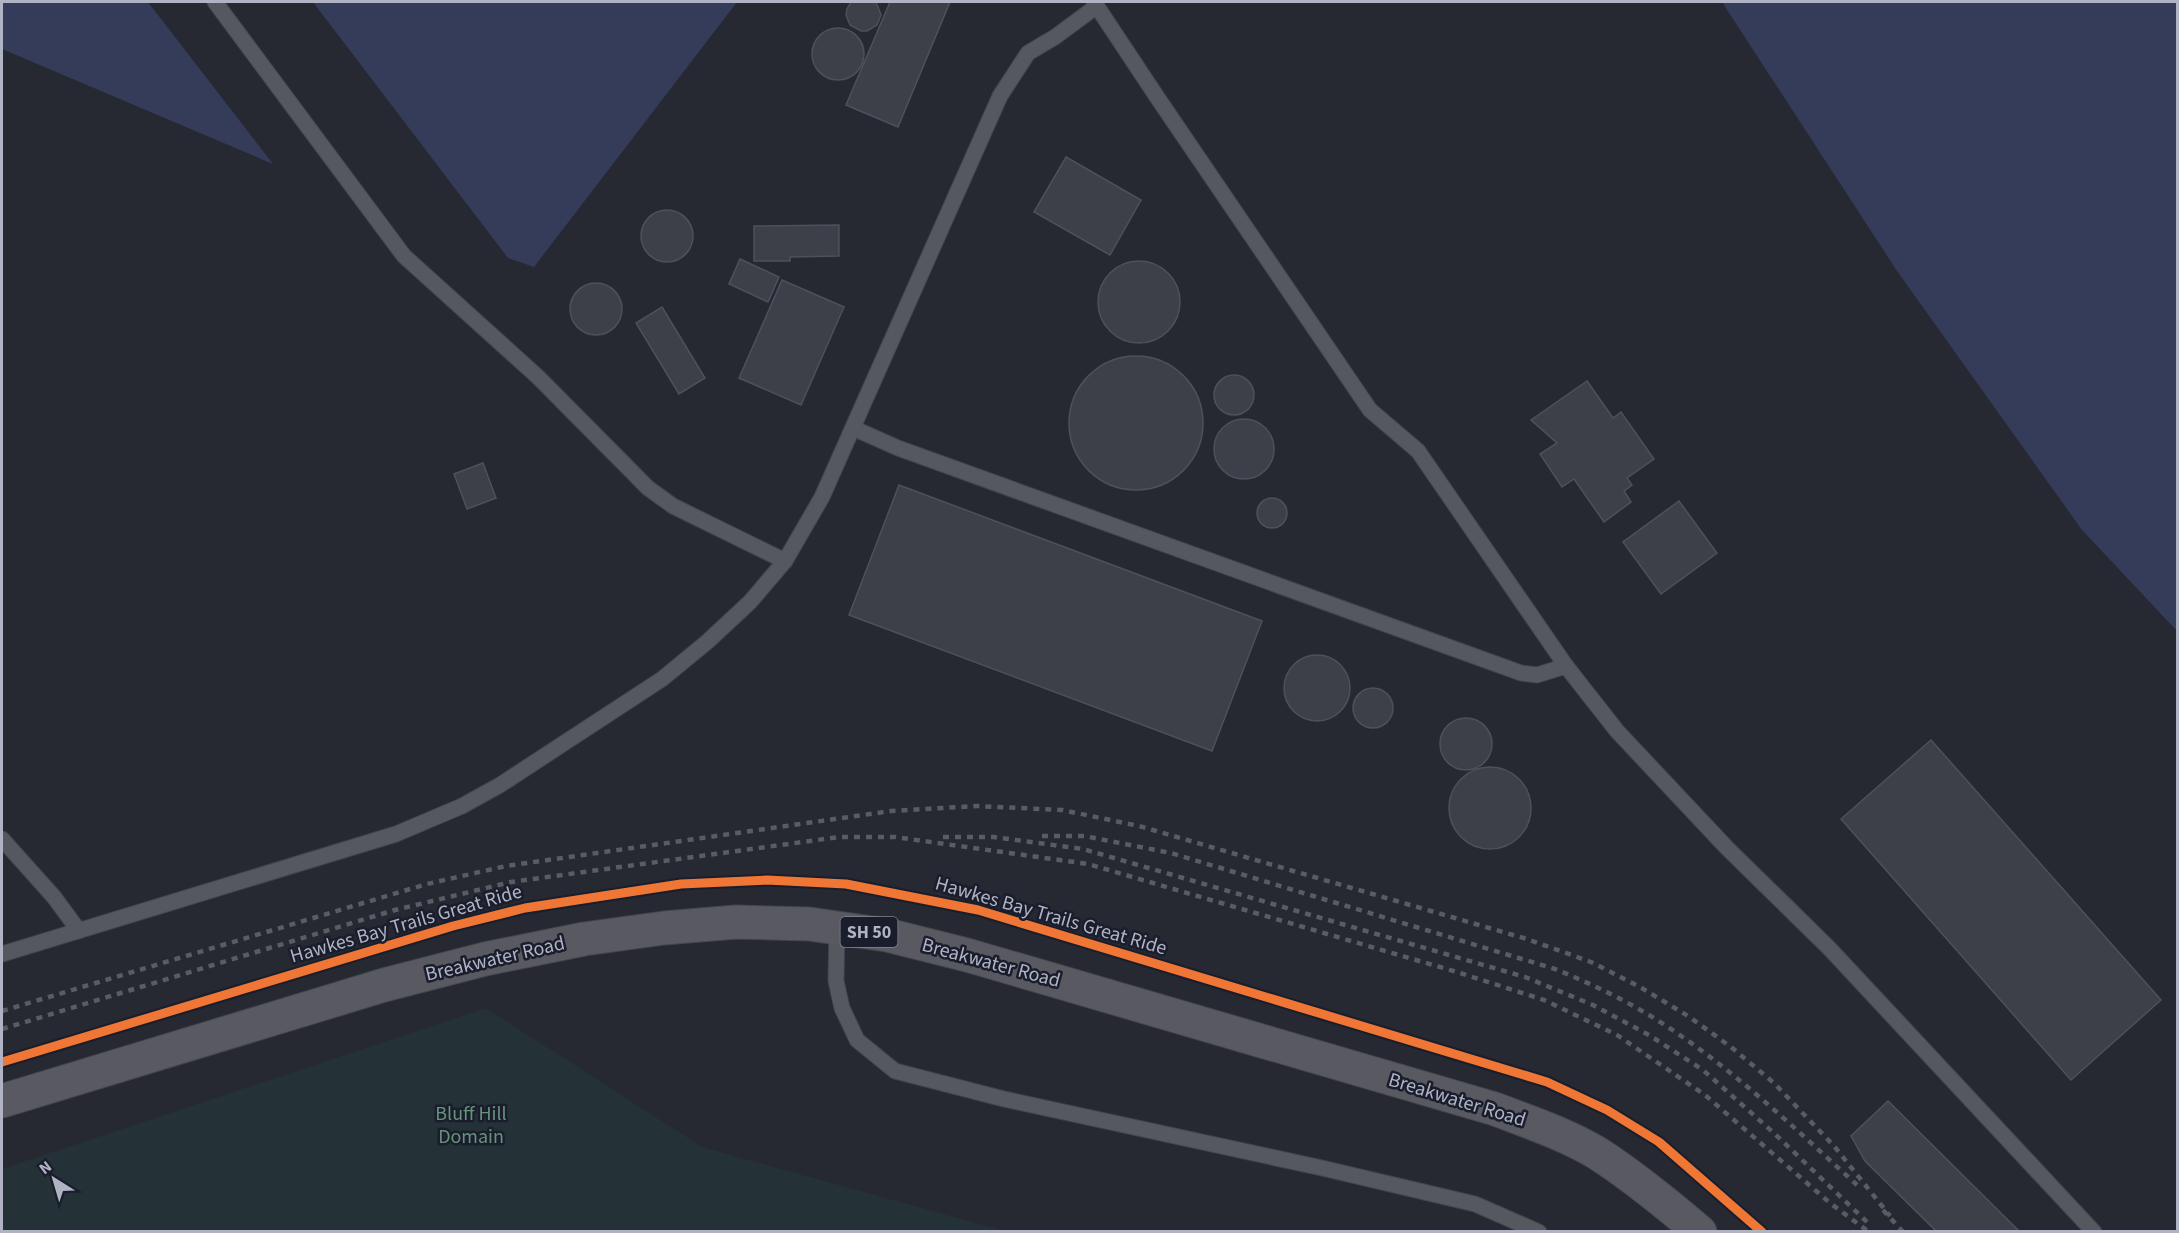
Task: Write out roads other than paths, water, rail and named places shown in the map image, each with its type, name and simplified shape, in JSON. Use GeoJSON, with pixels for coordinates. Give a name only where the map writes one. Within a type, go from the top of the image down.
{"type":"FeatureCollection","features":[{"type":"Feature","properties":{"kind":"highway","name":"Breakwater Road"},"geometry":{"type":"LineString","coordinates":[[2,1101],[373,988],[484,959],[584,939],[664,928],[736,922],[809,924],[887,935],[967,955],[1495,1109],[1546,1128],[1596,1153],[1657,1196],[1700,1232]]}},
{"type":"Feature","properties":{"kind":"lane"},"geometry":{"type":"LineString","coordinates":[[215,2],[404,256],[538,377],[648,488],[674,506],[785,561]]}},
{"type":"Feature","properties":{"kind":"lane"},"geometry":{"type":"LineString","coordinates":[[2,954],[396,834],[462,806],[500,785],[662,679],[750,602],[785,561],[822,496],[1000,96],[1028,53],[1055,37],[1096,4],[1370,410],[1418,452],[1566,666],[1617,731],[1727,848],[1829,948],[2094,1232]]}},
{"type":"Feature","properties":{"kind":"lane"},"geometry":{"type":"LineString","coordinates":[[853,428],[920,456],[1521,673],[1537,675],[1566,666]]}},
{"type":"Feature","properties":{"kind":"lane"},"geometry":{"type":"LineString","coordinates":[[2,839],[54,897],[79,931]]}},
{"type":"Feature","properties":{"kind":"lane"},"geometry":{"type":"LineString","coordinates":[[837,927],[836,981],[842,1008],[857,1040],[895,1071],[1004,1099],[1322,1168],[1475,1204],[1539,1232]]}},
{"type":"Feature","properties":{"kind":"water"},"geometry":{"type":"Polygon","coordinates":[[[2,2],[148,2],[273,164],[2,49],[2,2]]]}},
{"type":"Feature","properties":{"kind":"water"},"geometry":{"type":"Polygon","coordinates":[[[313,2],[737,2],[534,267],[508,258],[313,2]]]}},
{"type":"Feature","properties":{"kind":"water"},"geometry":{"type":"Polygon","coordinates":[[[1722,2],[2177,2],[2177,631],[2082,530],[1897,271],[1722,2]]]}},
{"type":"Feature","properties":{"kind":"railway"},"geometry":{"type":"LineString","coordinates":[[2,1011],[427,884],[506,866],[891,811],[977,806],[1062,810],[1139,826],[1527,939],[1591,962],[1640,987],[1688,1016],[1731,1047],[1774,1083],[1834,1146],[1890,1216]]}},
{"type":"Feature","properties":{"kind":"railway"},"geometry":{"type":"LineString","coordinates":[[1042,836],[1084,836],[1171,853],[1567,974],[1638,1008],[1705,1053],[1757,1095],[1857,1185]]}},
{"type":"Feature","properties":{"kind":"railway"},"geometry":{"type":"LineString","coordinates":[[2,1029],[395,910],[511,882],[839,837],[895,837],[1088,864],[1457,972],[1544,1000],[1617,1035],[1705,1095],[1830,1203],[1869,1232]]}},
{"type":"Feature","properties":{"kind":"railway"},"geometry":{"type":"LineString","coordinates":[[943,837],[994,837],[1083,849],[1525,977],[1593,1005],[1649,1035],[1703,1070],[1775,1134],[1867,1222]]}},
{"type":"Feature","properties":{"kind":"railway"},"geometry":{"type":"LineString","coordinates":[[1883,1210],[1903,1232]]}},
{"type":"Feature","properties":{"kind":"park label","name":"Bluff Hill Domain"},"geometry":{"type":"Point","coordinates":[471,1126]}}]}
